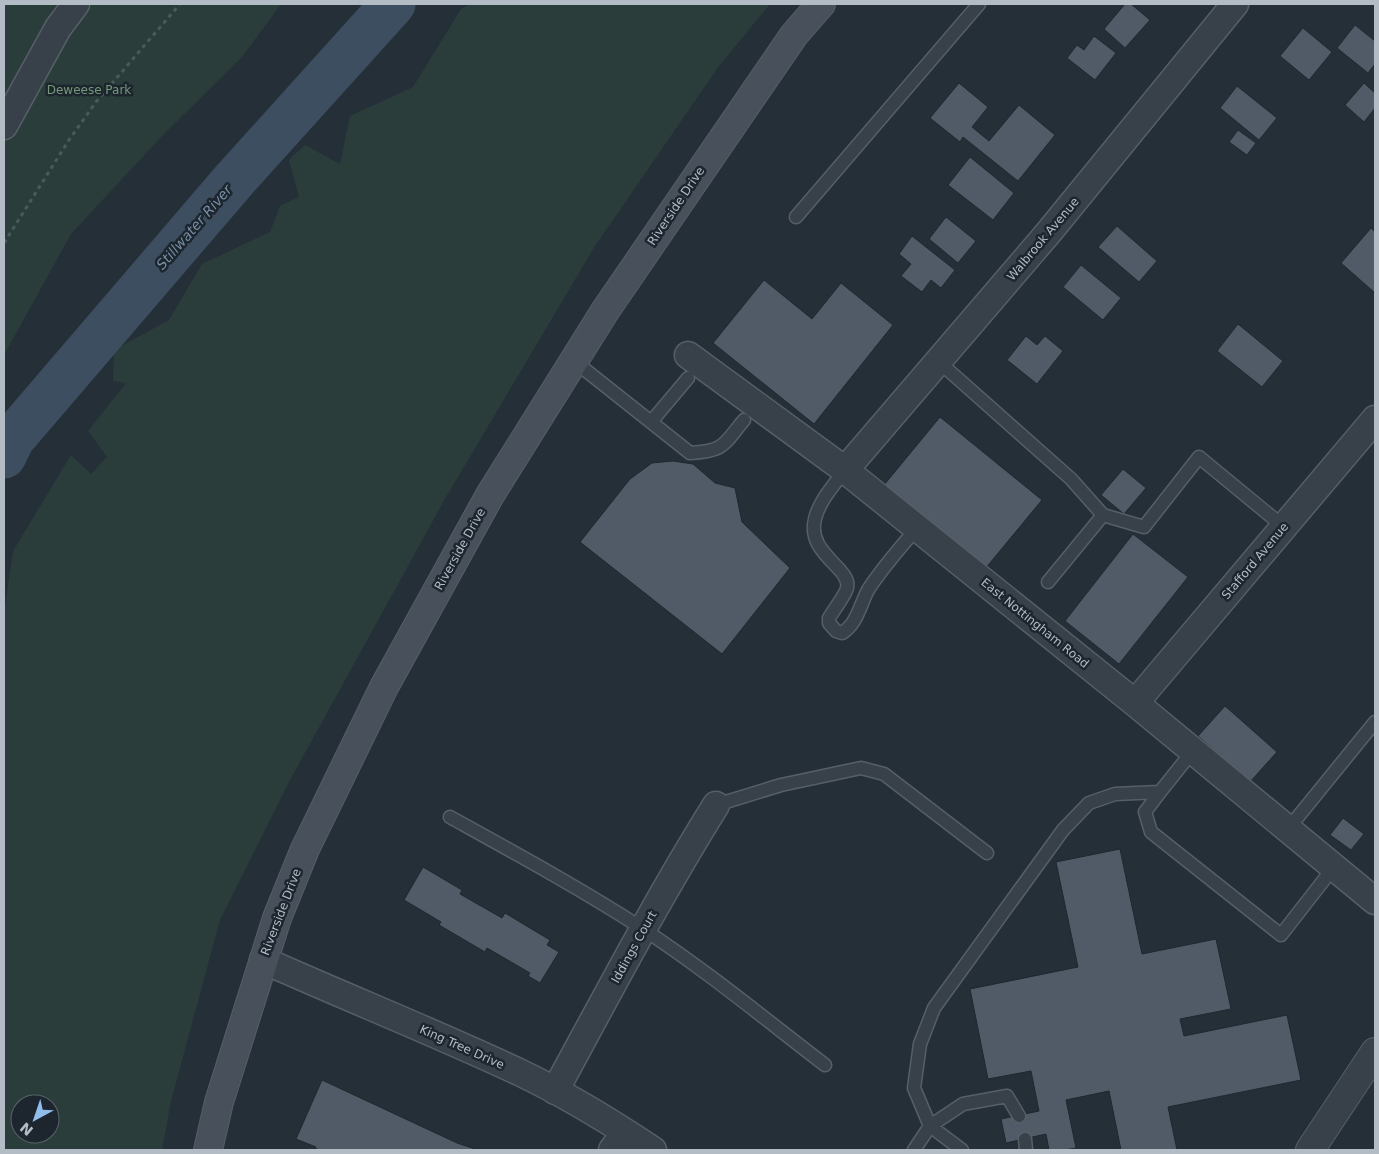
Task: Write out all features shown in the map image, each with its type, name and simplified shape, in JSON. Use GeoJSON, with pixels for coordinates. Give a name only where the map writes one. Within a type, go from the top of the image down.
{"type":"FeatureCollection","features":[{"type":"Feature","properties":{"kind":"main road","name":"Riverside Drive"},"geometry":{"type":"LineString","coordinates":[[208,1150],[219,1102],[277,918],[305,849],[384,687],[490,495],[615,296],[794,35],[821,4]]}},
{"type":"Feature","properties":{"kind":"street"},"geometry":{"type":"LineString","coordinates":[[4,126],[58,28],[76,4]]}},
{"type":"Feature","properties":{"kind":"street","name":"Walbrook Avenue"},"geometry":{"type":"LineString","coordinates":[[844,470],[1049,232],[1235,4]]}},
{"type":"Feature","properties":{"kind":"street","name":"East Nottingham Road"},"geometry":{"type":"LineString","coordinates":[[688,367],[844,470],[1135,704],[1375,901]]}},
{"type":"Feature","properties":{"kind":"street","name":"Stafford Avenue"},"geometry":{"type":"LineString","coordinates":[[1135,704],[1375,419]]}},
{"type":"Feature","properties":{"kind":"street","name":"Iddings Court"},"geometry":{"type":"LineString","coordinates":[[554,1091],[716,805]]}},
{"type":"Feature","properties":{"kind":"street","name":"King Tree Drive"},"geometry":{"type":"LineString","coordinates":[[263,960],[344,994],[513,1070],[554,1091],[618,1141],[653,1150]]}},
{"type":"Feature","properties":{"kind":"street"},"geometry":{"type":"LineString","coordinates":[[1310,1150],[1375,1052]]}},
{"type":"Feature","properties":{"kind":"lane"},"geometry":{"type":"LineString","coordinates":[[796,217],[979,4]]}},
{"type":"Feature","properties":{"kind":"lane"},"geometry":{"type":"LineString","coordinates":[[574,361],[690,453],[710,452],[721,447],[744,420]]}},
{"type":"Feature","properties":{"kind":"lane"},"geometry":{"type":"LineString","coordinates":[[938,361],[1070,479],[1103,515],[1144,527],[1199,457],[1284,527]]}},
{"type":"Feature","properties":{"kind":"lane"},"geometry":{"type":"LineString","coordinates":[[652,422],[688,367]]}},
{"type":"Feature","properties":{"kind":"lane"},"geometry":{"type":"LineString","coordinates":[[844,470],[824,499],[815,519],[814,536],[820,550],[846,577],[847,588],[829,618],[829,623],[836,632],[842,633],[847,630],[855,620],[868,590],[916,528]]}},
{"type":"Feature","properties":{"kind":"lane"},"geometry":{"type":"LineString","coordinates":[[1048,582],[1103,515]]}},
{"type":"Feature","properties":{"kind":"lane"},"geometry":{"type":"LineString","coordinates":[[1288,829],[1375,722]]}},
{"type":"Feature","properties":{"kind":"lane"},"geometry":{"type":"LineString","coordinates":[[1192,752],[1145,812],[1151,832],[1282,935],[1334,867]]}},
{"type":"Feature","properties":{"kind":"lane"},"geometry":{"type":"LineString","coordinates":[[716,805],[780,785],[861,768],[884,774],[987,853]]}},
{"type":"Feature","properties":{"kind":"lane"},"geometry":{"type":"LineString","coordinates":[[962,1150],[930,1126],[914,1088],[920,1044],[934,1008],[1063,830],[1089,803],[1115,794],[1160,792]]}},
{"type":"Feature","properties":{"kind":"lane"},"geometry":{"type":"LineString","coordinates":[[450,817],[572,884],[644,930],[684,957],[825,1066]]}},
{"type":"Feature","properties":{"kind":"lane"},"geometry":{"type":"LineString","coordinates":[[914,1150],[930,1126],[963,1104],[1007,1096],[1019,1116]]}},
{"type":"Feature","properties":{"kind":"path"},"geometry":{"type":"LineString","coordinates":[[4,243],[69,140],[96,102],[180,4]]}},
{"type":"Feature","properties":{"kind":"green space","name":"Deweese Park"},"geometry":{"type":"Polygon","coordinates":[[[4,4],[281,4],[242,57],[161,137],[71,234],[4,355],[4,4]]]}},
{"type":"Feature","properties":{"kind":"green space"},"geometry":{"type":"Polygon","coordinates":[[[470,4],[770,4],[719,66],[595,246],[446,497],[290,780],[220,920],[171,1101],[162,1150],[4,1150],[4,614],[13,551],[71,455],[91,474],[107,457],[88,431],[126,383],[113,381],[114,350],[169,320],[202,264],[270,232],[280,206],[299,197],[289,160],[305,145],[340,164],[350,116],[413,87],[461,9],[470,4]]]}},
{"type":"Feature","properties":{"kind":"building"},"geometry":{"type":"Polygon","coordinates":[[[1125,4],[1131,4],[1150,20],[1125,48],[1104,29],[1125,4]]]}},
{"type":"Feature","properties":{"kind":"building"},"geometry":{"type":"Polygon","coordinates":[[[1355,25],[1375,41],[1375,64],[1368,73],[1337,48],[1355,25]]]}},
{"type":"Feature","properties":{"kind":"building"},"geometry":{"type":"Polygon","coordinates":[[[1303,28],[1332,52],[1309,80],[1280,56],[1303,28]]]}},
{"type":"Feature","properties":{"kind":"building"},"geometry":{"type":"Polygon","coordinates":[[[1094,36],[1116,53],[1095,80],[1067,58],[1077,45],[1084,50],[1094,36]]]}},
{"type":"Feature","properties":{"kind":"building"},"geometry":{"type":"Polygon","coordinates":[[[959,83],[988,107],[972,127],[989,141],[1019,105],[1055,135],[1018,181],[963,137],[960,142],[930,118],[959,83]]]}},
{"type":"Feature","properties":{"kind":"building"},"geometry":{"type":"Polygon","coordinates":[[[1364,83],[1375,93],[1375,108],[1364,122],[1345,105],[1364,83]]]}},
{"type":"Feature","properties":{"kind":"building"},"geometry":{"type":"Polygon","coordinates":[[[1237,86],[1277,118],[1259,140],[1220,108],[1237,86]]]}},
{"type":"Feature","properties":{"kind":"building"},"geometry":{"type":"Polygon","coordinates":[[[1238,130],[1256,143],[1247,155],[1229,142],[1238,130]]]}},
{"type":"Feature","properties":{"kind":"building"},"geometry":{"type":"Polygon","coordinates":[[[970,157],[1014,193],[993,220],[948,185],[970,157]]]}},
{"type":"Feature","properties":{"kind":"building"},"geometry":{"type":"Polygon","coordinates":[[[946,217],[976,241],[958,263],[929,239],[946,217]]]}},
{"type":"Feature","properties":{"kind":"building"},"geometry":{"type":"Polygon","coordinates":[[[1117,226],[1157,261],[1139,282],[1098,247],[1117,226]]]}},
{"type":"Feature","properties":{"kind":"building"},"geometry":{"type":"Polygon","coordinates":[[[1371,228],[1375,232],[1375,293],[1341,263],[1371,228]]]}},
{"type":"Feature","properties":{"kind":"building"},"geometry":{"type":"Polygon","coordinates":[[[912,236],[955,270],[941,288],[931,280],[922,292],[901,276],[911,264],[899,254],[912,236]]]}},
{"type":"Feature","properties":{"kind":"building"},"geometry":{"type":"Polygon","coordinates":[[[1081,265],[1121,298],[1103,320],[1063,287],[1081,265]]]}},
{"type":"Feature","properties":{"kind":"building"},"geometry":{"type":"Polygon","coordinates":[[[764,280],[812,319],[841,283],[893,325],[814,424],[713,343],[764,280]]]}},
{"type":"Feature","properties":{"kind":"building"},"geometry":{"type":"Polygon","coordinates":[[[1238,324],[1283,361],[1262,387],[1217,351],[1238,324]]]}},
{"type":"Feature","properties":{"kind":"building"},"geometry":{"type":"Polygon","coordinates":[[[1026,336],[1037,345],[1045,336],[1063,351],[1037,384],[1007,360],[1026,336]]]}},
{"type":"Feature","properties":{"kind":"building"},"geometry":{"type":"Polygon","coordinates":[[[940,417],[1042,500],[985,569],[884,485],[940,417]]]}},
{"type":"Feature","properties":{"kind":"building"},"geometry":{"type":"Polygon","coordinates":[[[673,461],[693,464],[715,483],[735,488],[742,522],[790,568],[722,654],[580,542],[630,479],[652,463],[673,461]]]}},
{"type":"Feature","properties":{"kind":"building"},"geometry":{"type":"Polygon","coordinates":[[[1123,469],[1146,488],[1124,514],[1101,495],[1123,469]]]}},
{"type":"Feature","properties":{"kind":"building"},"geometry":{"type":"Polygon","coordinates":[[[1133,534],[1188,577],[1119,664],[1065,621],[1133,534]]]}},
{"type":"Feature","properties":{"kind":"building"},"geometry":{"type":"Polygon","coordinates":[[[1225,706],[1277,752],[1250,782],[1198,736],[1225,706]]]}},
{"type":"Feature","properties":{"kind":"building"},"geometry":{"type":"Polygon","coordinates":[[[1343,818],[1364,834],[1351,850],[1330,835],[1343,818]]]}},
{"type":"Feature","properties":{"kind":"building"},"geometry":{"type":"Polygon","coordinates":[[[1120,849],[1142,954],[1216,939],[1231,1009],[1180,1019],[1184,1036],[1287,1015],[1301,1080],[1168,1107],[1177,1150],[1121,1150],[1109,1091],[1066,1100],[1076,1148],[1049,1150],[1046,1134],[1006,1143],[1001,1119],[1039,1111],[1031,1071],[988,1079],[970,989],[1078,967],[1056,862],[1120,849]]]}},
{"type":"Feature","properties":{"kind":"building"},"geometry":{"type":"Polygon","coordinates":[[[423,867],[462,890],[460,894],[502,918],[505,913],[550,940],[547,945],[559,952],[540,983],[528,976],[530,973],[487,948],[485,952],[439,925],[441,922],[404,900],[423,867]]]}},
{"type":"Feature","properties":{"kind":"building"},"geometry":{"type":"Polygon","coordinates":[[[322,1080],[457,1143],[478,1150],[319,1150],[296,1139],[322,1080]]]}},
{"type":"Feature","properties":{"kind":"waterway","name":"Stillwater River"},"geometry":{"type":"LineString","coordinates":[[4,456],[12,439],[235,179],[393,4]]}}]}
